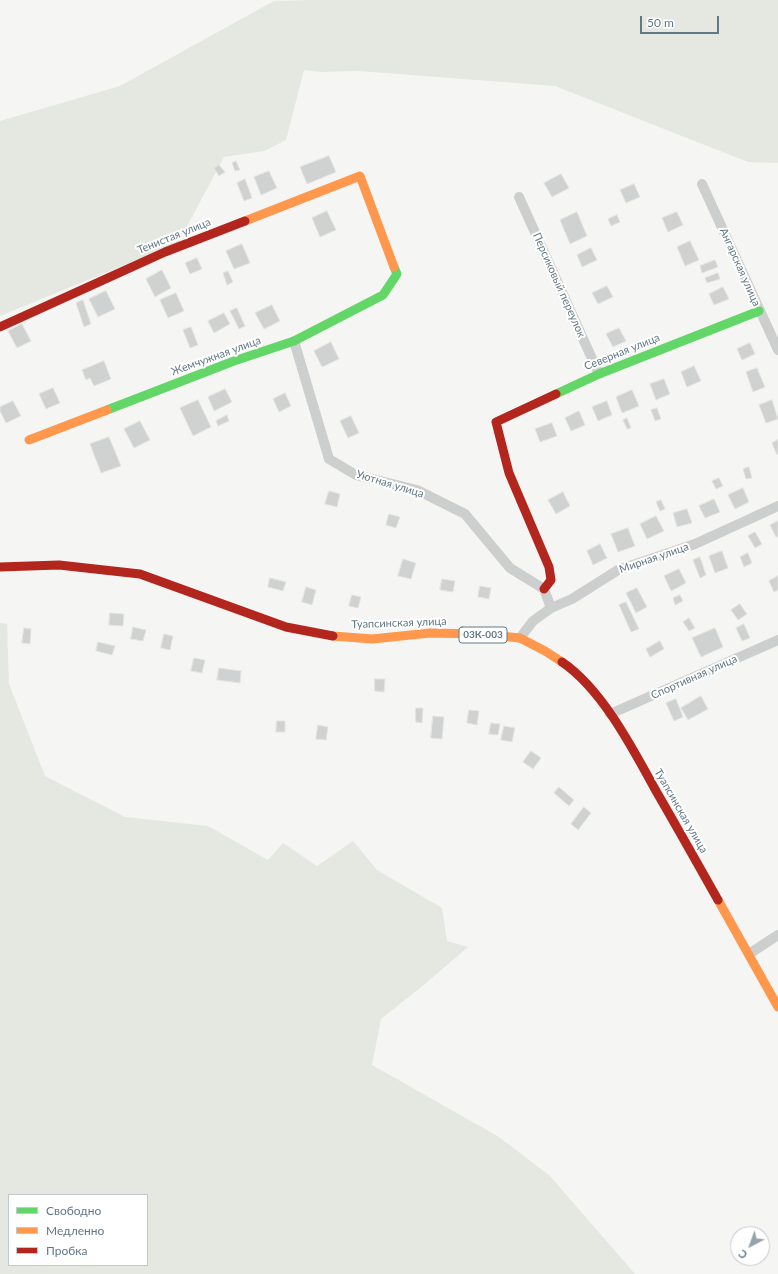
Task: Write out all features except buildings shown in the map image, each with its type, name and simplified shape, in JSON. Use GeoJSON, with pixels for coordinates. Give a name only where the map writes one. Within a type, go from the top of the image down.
{"type":"FeatureCollection","features":[{"type":"Feature","properties":{"kind":"street","name":"Жемчужная улица"},"geometry":{"type":"LineString","coordinates":[[29,440],[234,361],[294,341],[383,294],[397,274],[360,176]]}},
{"type":"Feature","properties":{"kind":"street","name":"Тенистая улица"},"geometry":{"type":"LineString","coordinates":[[0,327],[164,252],[360,176]]}},
{"type":"Feature","properties":{"kind":"street","name":"Ангарская улица"},"geometry":{"type":"LineString","coordinates":[[702,184],[778,350]]}},
{"type":"Feature","properties":{"kind":"street","name":"Персиковый переулок"},"geometry":{"type":"LineString","coordinates":[[519,197],[599,374]]}},
{"type":"Feature","properties":{"kind":"street","name":"Северная улица"},"geometry":{"type":"LineString","coordinates":[[544,589],[551,580],[549,567],[509,473],[496,422],[599,374],[759,311]]}},
{"type":"Feature","properties":{"kind":"street","name":"Уютная улица"},"geometry":{"type":"LineString","coordinates":[[294,341],[330,459],[356,474],[417,490],[465,514],[510,568],[544,589]]}},
{"type":"Feature","properties":{"kind":"street","name":"Мирная улица"},"geometry":{"type":"LineString","coordinates":[[520,638],[533,621],[551,608],[572,599],[618,570],[695,544],[778,506]]}},
{"type":"Feature","properties":{"kind":"street","name":"Туапсинская улица"},"geometry":{"type":"LineString","coordinates":[[0,567],[59,565],[140,574],[286,627],[325,635],[372,638],[430,633],[479,634],[520,638],[546,651],[572,669],[592,690],[610,714],[639,760],[778,1007]]}},
{"type":"Feature","properties":{"kind":"street"},"geometry":{"type":"LineString","coordinates":[[544,589],[551,608]]}},
{"type":"Feature","properties":{"kind":"street","name":"Спортивная улица"},"geometry":{"type":"LineString","coordinates":[[610,714],[778,640]]}},
{"type":"Feature","properties":{"kind":"street"},"geometry":{"type":"LineString","coordinates":[[749,954],[778,935]]}},
{"type":"Feature","properties":{"kind":"shaded area"},"geometry":{"type":"Polygon","coordinates":[[[778,0],[778,163],[748,162],[555,86],[359,71],[321,72],[304,70],[286,140],[264,151],[224,157],[178,243],[0,316],[0,121],[120,86],[274,1],[778,0]]]}},
{"type":"Feature","properties":{"kind":"shaded area"},"geometry":{"type":"Polygon","coordinates":[[[0,623],[7,624],[9,684],[45,776],[125,817],[208,826],[268,860],[283,843],[317,866],[353,841],[377,870],[442,908],[447,941],[468,947],[381,1019],[372,1065],[499,1137],[550,1176],[635,1274],[0,1274],[0,623]]]}},
{"type":"Feature","properties":{"kind":"traffic: fast"},"geometry":{"type":"LineString","coordinates":[[107,410],[234,361],[294,341],[383,295],[397,274],[394,267]]}},
{"type":"Feature","properties":{"kind":"traffic: fast"},"geometry":{"type":"LineString","coordinates":[[556,394],[599,374],[759,311]]}},
{"type":"Feature","properties":{"kind":"traffic: slow"},"geometry":{"type":"LineString","coordinates":[[245,221],[360,176],[394,267]]}},
{"type":"Feature","properties":{"kind":"traffic: slow"},"geometry":{"type":"LineString","coordinates":[[29,440],[107,410]]}},
{"type":"Feature","properties":{"kind":"traffic: slow"},"geometry":{"type":"LineString","coordinates":[[333,636],[372,639],[430,633],[479,634],[520,638],[562,662]]}},
{"type":"Feature","properties":{"kind":"traffic: slow"},"geometry":{"type":"LineString","coordinates":[[718,900],[778,1007]]}},
{"type":"Feature","properties":{"kind":"traffic: jam"},"geometry":{"type":"LineString","coordinates":[[0,327],[165,252],[245,221]]}},
{"type":"Feature","properties":{"kind":"traffic: jam"},"geometry":{"type":"LineString","coordinates":[[544,589],[551,580],[549,567],[509,473],[496,422],[556,394]]}},
{"type":"Feature","properties":{"kind":"traffic: jam"},"geometry":{"type":"LineString","coordinates":[[0,567],[59,565],[140,574],[286,627],[333,636]]}},
{"type":"Feature","properties":{"kind":"traffic: jam"},"geometry":{"type":"LineString","coordinates":[[562,662],[577,674],[590,688],[627,739],[718,900]]}}]}
